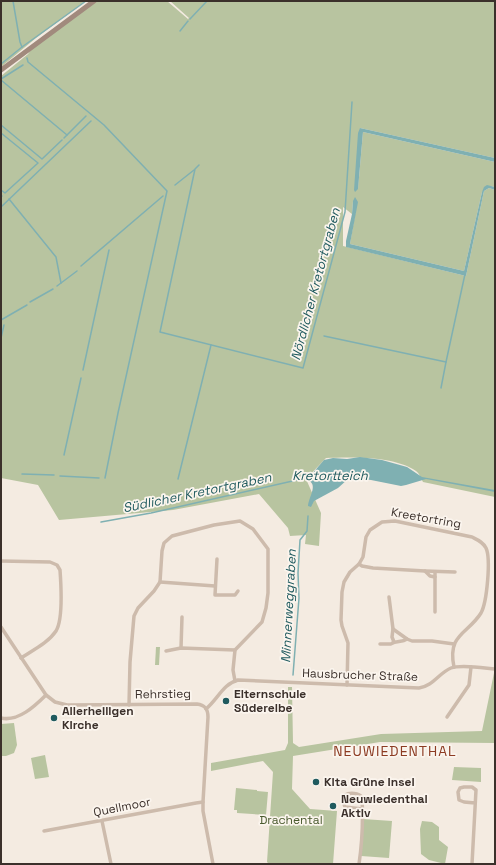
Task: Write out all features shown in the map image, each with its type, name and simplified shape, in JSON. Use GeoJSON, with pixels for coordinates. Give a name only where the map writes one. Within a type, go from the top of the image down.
{"type":"FeatureCollection","features":[{"type":"Feature","properties":{"kind":"main road"},"geometry":{"type":"LineString","coordinates":[[1,70],[94,1]]}},
{"type":"Feature","properties":{"kind":"street"},"geometry":{"type":"LineString","coordinates":[[129,705],[130,662],[134,616],[138,608],[154,591],[160,582],[164,543],[172,536],[214,525],[240,521],[253,530],[268,550],[266,608],[262,622],[235,650],[233,673],[235,681],[225,687],[213,703],[206,708]]}},
{"type":"Feature","properties":{"kind":"street","name":"Kreetortring"},"geometry":{"type":"LineString","coordinates":[[347,685],[348,645],[341,623],[342,592],[344,582],[348,575],[359,564],[364,555],[368,532],[376,524],[384,521],[395,521],[472,537],[481,542],[487,550],[487,587],[483,608],[480,615],[464,630],[454,644]]}},
{"type":"Feature","properties":{"kind":"street"},"geometry":{"type":"LineString","coordinates":[[217,559],[215,595],[235,595],[238,591]]}},
{"type":"Feature","properties":{"kind":"street"},"geometry":{"type":"LineString","coordinates":[[1,561],[50,562],[57,565],[60,570],[60,613],[58,628],[47,640],[21,658]]}},
{"type":"Feature","properties":{"kind":"street"},"geometry":{"type":"LineString","coordinates":[[359,564],[372,568],[455,572]]}},
{"type":"Feature","properties":{"kind":"street"},"geometry":{"type":"LineString","coordinates":[[425,571],[430,576],[435,577]]}},
{"type":"Feature","properties":{"kind":"street"},"geometry":{"type":"LineString","coordinates":[[435,572],[435,612]]}},
{"type":"Feature","properties":{"kind":"street"},"geometry":{"type":"LineString","coordinates":[[160,582],[215,586]]}},
{"type":"Feature","properties":{"kind":"street"},"geometry":{"type":"LineString","coordinates":[[389,597],[392,638],[394,642]]}},
{"type":"Feature","properties":{"kind":"street"},"geometry":{"type":"LineString","coordinates":[[181,648],[182,617]]}},
{"type":"Feature","properties":{"kind":"street","name":"Rehrstieg"},"geometry":{"type":"LineString","coordinates":[[1,627],[46,695],[56,702],[67,705],[197,704],[206,708],[208,717],[203,811],[213,864]]}},
{"type":"Feature","properties":{"kind":"street"},"geometry":{"type":"LineString","coordinates":[[392,629],[407,639],[416,642],[432,641],[454,644],[454,667],[495,668]]}},
{"type":"Feature","properties":{"kind":"street"},"geometry":{"type":"LineString","coordinates":[[380,644],[391,644],[407,639]]}},
{"type":"Feature","properties":{"kind":"street"},"geometry":{"type":"LineString","coordinates":[[166,651],[181,648],[235,650]]}},
{"type":"Feature","properties":{"kind":"street","name":"Hausbrucher Straße"},"geometry":{"type":"LineString","coordinates":[[235,681],[246,680],[422,688],[429,685],[447,670],[454,667]]}},
{"type":"Feature","properties":{"kind":"street"},"geometry":{"type":"LineString","coordinates":[[447,717],[469,685],[471,667]]}},
{"type":"Feature","properties":{"kind":"street"},"geometry":{"type":"LineString","coordinates":[[1,718],[7,719],[17,717],[46,695]]}},
{"type":"Feature","properties":{"kind":"street"},"geometry":{"type":"LineString","coordinates":[[472,864],[476,792],[475,789],[469,787],[460,788],[458,792],[459,800],[475,803]]}},
{"type":"Feature","properties":{"kind":"street"},"geometry":{"type":"LineString","coordinates":[[359,864],[363,799],[361,795],[346,795],[344,804],[345,807],[362,809]]}},
{"type":"Feature","properties":{"kind":"street","name":"Quellmoor"},"geometry":{"type":"LineString","coordinates":[[44,831],[203,802]]}},
{"type":"Feature","properties":{"kind":"street"},"geometry":{"type":"LineString","coordinates":[[102,820],[111,864]]}},
{"type":"Feature","properties":{"kind":"green space"},"geometry":{"type":"Polygon","coordinates":[[[1,1],[86,1],[36,38],[1,67],[1,1]]]}},
{"type":"Feature","properties":{"kind":"green space"},"geometry":{"type":"Polygon","coordinates":[[[97,1],[167,1],[188,19],[189,18],[170,1],[495,1],[495,158],[360,128],[358,189],[363,132],[495,162],[495,187],[490,186],[482,192],[464,271],[350,244],[357,203],[353,201],[352,214],[343,207],[343,246],[466,276],[484,191],[489,188],[495,190],[495,497],[423,482],[416,471],[397,462],[372,458],[326,458],[306,479],[321,513],[319,546],[305,544],[306,535],[290,536],[288,528],[259,494],[173,510],[59,520],[38,485],[1,478],[1,76],[28,54],[33,47],[97,1]]]}},
{"type":"Feature","properties":{"kind":"green space"},"geometry":{"type":"Polygon","coordinates":[[[156,647],[160,647],[159,665],[155,665],[156,647]]]}},
{"type":"Feature","properties":{"kind":"green space","name":"Drachental"},"geometry":{"type":"Polygon","coordinates":[[[494,673],[495,743],[380,742],[293,756],[292,789],[310,809],[337,811],[333,864],[269,864],[267,862],[273,772],[263,761],[211,771],[211,763],[285,750],[288,743],[288,687],[292,687],[293,743],[299,747],[381,734],[482,731],[494,673]]]}},
{"type":"Feature","properties":{"kind":"green space"},"geometry":{"type":"Polygon","coordinates":[[[14,723],[17,745],[14,753],[1,756],[1,724],[14,723]]]}},
{"type":"Feature","properties":{"kind":"green space"},"geometry":{"type":"Polygon","coordinates":[[[45,755],[49,777],[35,779],[31,758],[45,755]]]}},
{"type":"Feature","properties":{"kind":"green space"},"geometry":{"type":"Polygon","coordinates":[[[454,767],[481,768],[481,782],[452,780],[454,767]]]}},
{"type":"Feature","properties":{"kind":"green space"},"geometry":{"type":"Polygon","coordinates":[[[236,788],[268,792],[266,815],[237,813],[237,810],[234,810],[236,788]]]}},
{"type":"Feature","properties":{"kind":"green space"},"geometry":{"type":"Polygon","coordinates":[[[363,819],[392,821],[389,858],[361,856],[363,819]]]}},
{"type":"Feature","properties":{"kind":"green space"},"geometry":{"type":"Polygon","coordinates":[[[422,821],[432,822],[439,827],[439,840],[448,847],[445,864],[429,860],[421,854],[420,829],[422,821]]]}},
{"type":"Feature","properties":{"kind":"water"},"geometry":{"type":"Polygon","coordinates":[[[360,128],[495,158],[495,162],[363,132],[358,189],[355,192],[358,133],[360,128]]]}},
{"type":"Feature","properties":{"kind":"water"},"geometry":{"type":"Polygon","coordinates":[[[487,185],[495,187],[495,190],[489,188],[484,191],[466,276],[346,247],[353,201],[355,197],[358,202],[350,244],[464,271],[482,192],[484,187],[487,185]]]}},
{"type":"Feature","properties":{"kind":"water","name":"Kretortteich"},"geometry":{"type":"Polygon","coordinates":[[[360,457],[382,460],[407,467],[422,477],[495,490],[495,492],[426,479],[401,486],[352,478],[348,479],[338,488],[314,501],[311,507],[308,506],[313,487],[311,482],[306,478],[311,475],[324,460],[333,458],[347,459],[360,457]]]}},
{"type":"Feature","properties":{"kind":"waterway"},"geometry":{"type":"LineString","coordinates":[[13,1],[22,47]]}},
{"type":"Feature","properties":{"kind":"waterway"},"geometry":{"type":"LineString","coordinates":[[1,64],[86,1]]}},
{"type":"Feature","properties":{"kind":"waterway"},"geometry":{"type":"LineString","coordinates":[[190,19],[207,1]]}},
{"type":"Feature","properties":{"kind":"waterway"},"geometry":{"type":"LineString","coordinates":[[180,31],[188,21]]}},
{"type":"Feature","properties":{"kind":"waterway"},"geometry":{"type":"LineString","coordinates":[[27,58],[28,62],[104,125],[167,191],[105,478]]}},
{"type":"Feature","properties":{"kind":"waterway"},"geometry":{"type":"LineString","coordinates":[[1,79],[23,65]]}},
{"type":"Feature","properties":{"kind":"waterway"},"geometry":{"type":"LineString","coordinates":[[1,80],[67,135]]}},
{"type":"Feature","properties":{"kind":"waterway","name":"Nördlicher Kretortgraben"},"geometry":{"type":"LineString","coordinates":[[199,165],[195,169],[160,332],[303,368],[345,212],[352,102]]}},
{"type":"Feature","properties":{"kind":"waterway"},"geometry":{"type":"LineString","coordinates":[[64,138],[86,116]]}},
{"type":"Feature","properties":{"kind":"waterway"},"geometry":{"type":"LineString","coordinates":[[1,207],[91,121]]}},
{"type":"Feature","properties":{"kind":"waterway"},"geometry":{"type":"LineString","coordinates":[[1,125],[42,159],[62,140]]}},
{"type":"Feature","properties":{"kind":"waterway"},"geometry":{"type":"LineString","coordinates":[[1,133],[38,163],[5,193],[1,190]]}},
{"type":"Feature","properties":{"kind":"waterway"},"geometry":{"type":"LineString","coordinates":[[175,185],[194,170]]}},
{"type":"Feature","properties":{"kind":"waterway"},"geometry":{"type":"LineString","coordinates":[[81,266],[163,196]]}},
{"type":"Feature","properties":{"kind":"waterway"},"geometry":{"type":"LineString","coordinates":[[9,199],[56,257],[61,283]]}},
{"type":"Feature","properties":{"kind":"waterway"},"geometry":{"type":"LineString","coordinates":[[83,370],[109,250]]}},
{"type":"Feature","properties":{"kind":"waterway"},"geometry":{"type":"LineString","coordinates":[[57,286],[77,271]]}},
{"type":"Feature","properties":{"kind":"waterway"},"geometry":{"type":"LineString","coordinates":[[324,336],[446,362],[465,274]]}},
{"type":"Feature","properties":{"kind":"waterway"},"geometry":{"type":"LineString","coordinates":[[30,302],[53,289]]}},
{"type":"Feature","properties":{"kind":"waterway"},"geometry":{"type":"LineString","coordinates":[[1,320],[27,305]]}},
{"type":"Feature","properties":{"kind":"waterway"},"geometry":{"type":"LineString","coordinates":[[1,338],[4,325]]}},
{"type":"Feature","properties":{"kind":"waterway"},"geometry":{"type":"LineString","coordinates":[[178,479],[211,345]]}},
{"type":"Feature","properties":{"kind":"waterway"},"geometry":{"type":"LineString","coordinates":[[441,388],[446,362]]}},
{"type":"Feature","properties":{"kind":"waterway"},"geometry":{"type":"LineString","coordinates":[[64,455],[81,378]]}},
{"type":"Feature","properties":{"kind":"waterway"},"geometry":{"type":"LineString","coordinates":[[22,474],[54,475]]}},
{"type":"Feature","properties":{"kind":"waterway"},"geometry":{"type":"LineString","coordinates":[[60,476],[99,478]]}},
{"type":"Feature","properties":{"kind":"waterway","name":"Südlicher Kretortgraben"},"geometry":{"type":"LineString","coordinates":[[101,522],[151,513],[297,480]]}},
{"type":"Feature","properties":{"kind":"waterway","name":"Minnerweggraben"},"geometry":{"type":"LineString","coordinates":[[293,675],[299,598],[298,573],[300,540],[307,531],[308,516]]}},
{"type":"Feature","properties":{"kind":"place","name":"Elternschule Süderelbe"},"geometry":{"type":"Point","coordinates":[226,701]}},
{"type":"Feature","properties":{"kind":"place","name":"Allerheiligen Kirche"},"geometry":{"type":"Point","coordinates":[54,718]}},
{"type":"Feature","properties":{"kind":"place","name":"Kita Grüne Insel"},"geometry":{"type":"Point","coordinates":[316,782]}},
{"type":"Feature","properties":{"kind":"place","name":"Neuwiedenthal Aktiv"},"geometry":{"type":"Point","coordinates":[333,806]}},
{"type":"Feature","properties":{"kind":"district","name":"NEUWIEDENTHAL"},"geometry":{"type":"Point","coordinates":[395,751]}}]}
